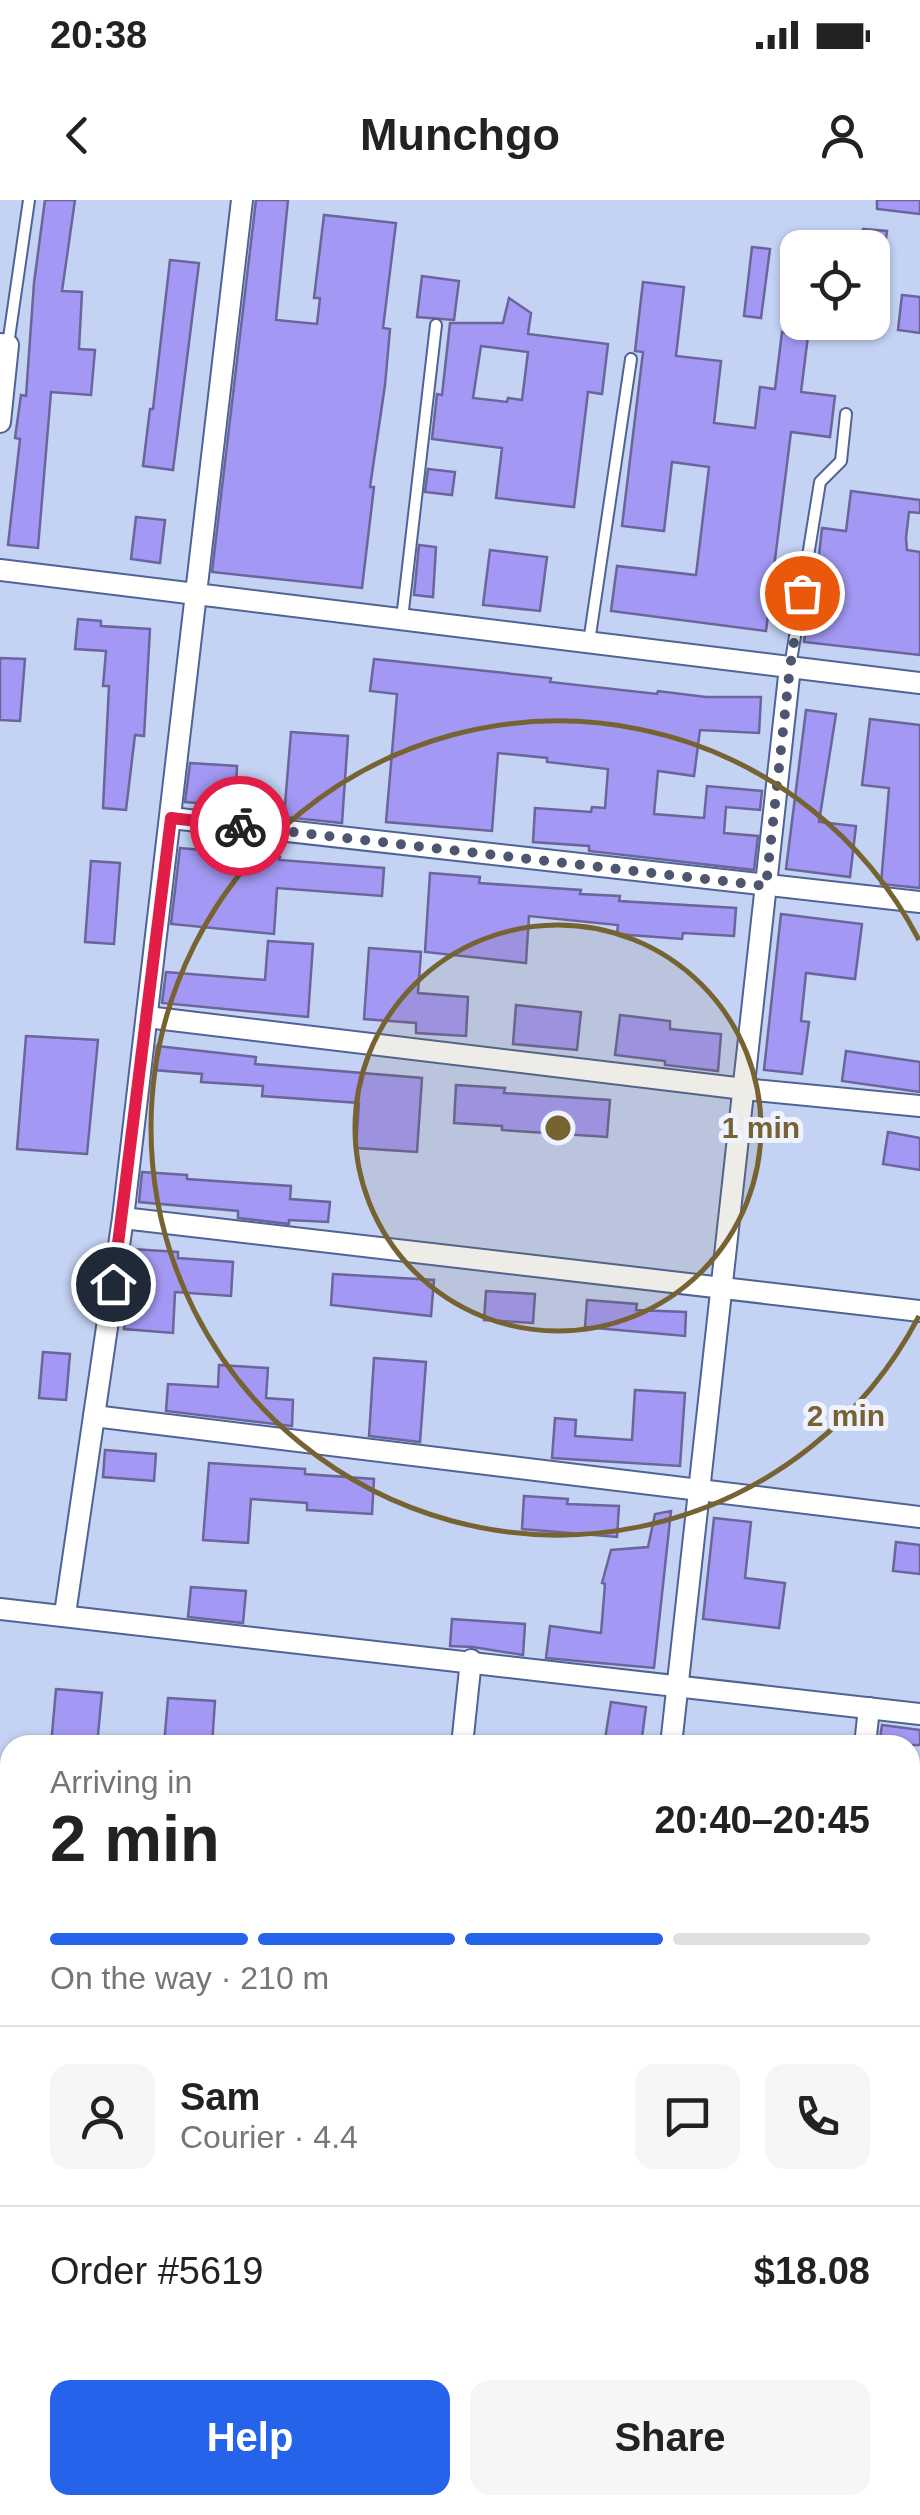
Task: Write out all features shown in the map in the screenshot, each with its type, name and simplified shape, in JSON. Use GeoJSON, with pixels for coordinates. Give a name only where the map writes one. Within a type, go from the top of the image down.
{"type":"FeatureCollection","features":[{"type":"Feature","properties":{"kind":"street"},"geometry":{"type":"LineString","coordinates":[[65,1614],[123,1218],[242,200]]}},
{"type":"Feature","properties":{"kind":"street"},"geometry":{"type":"LineString","coordinates":[[0,422],[4,344]]}},
{"type":"Feature","properties":{"kind":"street"},"geometry":{"type":"LineString","coordinates":[[0,570],[920,683]]}},
{"type":"Feature","properties":{"kind":"street"},"geometry":{"type":"LineString","coordinates":[[673,1735],[790,667]]}},
{"type":"Feature","properties":{"kind":"street"},"geometry":{"type":"LineString","coordinates":[[171,818],[920,902]]}},
{"type":"Feature","properties":{"kind":"street"},"geometry":{"type":"LineString","coordinates":[[147,1017],[744,1089],[920,1106]]}},
{"type":"Feature","properties":{"kind":"street"},"geometry":{"type":"LineString","coordinates":[[123,1218],[920,1310]]}},
{"type":"Feature","properties":{"kind":"street"},"geometry":{"type":"LineString","coordinates":[[94,1416],[920,1517]]}},
{"type":"Feature","properties":{"kind":"street"},"geometry":{"type":"LineString","coordinates":[[0,1608],[920,1714]]}},
{"type":"Feature","properties":{"kind":"street"},"geometry":{"type":"LineString","coordinates":[[463,1735],[471,1660]]}},
{"type":"Feature","properties":{"kind":"street"},"geometry":{"type":"LineString","coordinates":[[867,1735],[869,1708]]}},
{"type":"Feature","properties":{"kind":"lane"},"geometry":{"type":"LineString","coordinates":[[4,344],[29,200]]}},
{"type":"Feature","properties":{"kind":"lane"},"geometry":{"type":"LineString","coordinates":[[402,619],[436,326]]}},
{"type":"Feature","properties":{"kind":"lane"},"geometry":{"type":"LineString","coordinates":[[589,642],[630,359]]}},
{"type":"Feature","properties":{"kind":"lane"},"geometry":{"type":"LineString","coordinates":[[790,667],[820,482],[841,461],[846,414]]}},
{"type":"Feature","properties":{"kind":"building"},"geometry":{"type":"Polygon","coordinates":[[[45,200],[75,200],[62,291],[82,292],[79,349],[95,350],[91,395],[51,392],[38,548],[8,545],[20,439],[15,438],[21,395],[26,396],[45,200]]]}},
{"type":"Feature","properties":{"kind":"building"},"geometry":{"type":"Polygon","coordinates":[[[256,200],[288,200],[276,320],[317,324],[320,298],[314,298],[324,215],[396,223],[383,328],[390,329],[385,385],[370,487],[374,487],[362,588],[212,572],[256,200]]]}},
{"type":"Feature","properties":{"kind":"building"},"geometry":{"type":"Polygon","coordinates":[[[877,200],[920,200],[920,214],[877,209],[877,200]]]}},
{"type":"Feature","properties":{"kind":"building"},"geometry":{"type":"Polygon","coordinates":[[[752,247],[770,249],[761,318],[744,316],[752,247]]]}},
{"type":"Feature","properties":{"kind":"building"},"geometry":{"type":"Polygon","coordinates":[[[170,260],[199,263],[173,470],[143,466],[170,260]]]}},
{"type":"Feature","properties":{"kind":"building"},"geometry":{"type":"Polygon","coordinates":[[[422,276],[459,281],[454,320],[417,317],[422,276]]]}},
{"type":"Feature","properties":{"kind":"building"},"geometry":{"type":"Polygon","coordinates":[[[643,282],[684,287],[676,356],[721,361],[714,423],[755,428],[760,387],[775,389],[781,340],[808,340],[801,392],[835,396],[830,437],[791,432],[766,631],[611,611],[617,566],[696,575],[709,467],[672,462],[664,531],[622,526],[643,352],[635,351],[643,282]]]}},
{"type":"Feature","properties":{"kind":"building"},"geometry":{"type":"Polygon","coordinates":[[[902,295],[920,297],[920,333],[898,330],[902,295]]]}},
{"type":"Feature","properties":{"kind":"building"},"geometry":{"type":"Polygon","coordinates":[[[509,298],[531,313],[528,334],[608,344],[602,394],[588,392],[574,507],[496,498],[502,448],[432,439],[437,394],[442,395],[450,323],[503,323],[509,298]],[[481,346],[473,398],[522,400],[528,352],[481,346]]]}},
{"type":"Feature","properties":{"kind":"building"},"geometry":{"type":"Polygon","coordinates":[[[428,469],[455,472],[452,495],[425,492],[428,469]]]}},
{"type":"Feature","properties":{"kind":"building"},"geometry":{"type":"Polygon","coordinates":[[[851,491],[920,500],[920,513],[909,512],[906,538],[907,550],[920,552],[920,655],[804,642],[811,591],[815,592],[822,528],[846,531],[851,491]]]}},
{"type":"Feature","properties":{"kind":"building"},"geometry":{"type":"Polygon","coordinates":[[[136,517],[165,520],[160,563],[131,559],[136,517]]]}},
{"type":"Feature","properties":{"kind":"building"},"geometry":{"type":"Polygon","coordinates":[[[419,545],[436,547],[433,597],[414,595],[419,545]]]}},
{"type":"Feature","properties":{"kind":"building"},"geometry":{"type":"Polygon","coordinates":[[[490,550],[547,557],[540,611],[483,605],[490,550]]]}},
{"type":"Feature","properties":{"kind":"building"},"geometry":{"type":"Polygon","coordinates":[[[78,619],[101,621],[101,626],[150,629],[144,736],[135,735],[126,810],[103,808],[109,686],[103,686],[106,651],[75,649],[78,619]]]}},
{"type":"Feature","properties":{"kind":"building"},"geometry":{"type":"Polygon","coordinates":[[[0,658],[25,659],[20,721],[0,720],[0,658]]]}},
{"type":"Feature","properties":{"kind":"building"},"geometry":{"type":"Polygon","coordinates":[[[374,659],[657,694],[658,691],[706,697],[761,697],[759,733],[700,730],[694,776],[658,771],[654,814],[704,818],[707,786],[762,791],[760,810],[726,807],[724,833],[758,836],[754,870],[589,851],[589,846],[533,842],[535,808],[591,812],[592,807],[605,808],[608,769],[547,762],[547,758],[498,753],[492,831],[386,822],[397,694],[370,691],[374,659]]]}},
{"type":"Feature","properties":{"kind":"building"},"geometry":{"type":"Polygon","coordinates":[[[806,710],[836,714],[819,822],[856,826],[850,877],[786,869],[806,710]]]}},
{"type":"Feature","properties":{"kind":"building"},"geometry":{"type":"Polygon","coordinates":[[[870,719],[920,725],[920,888],[881,884],[889,788],[862,785],[870,719]]]}},
{"type":"Feature","properties":{"kind":"building"},"geometry":{"type":"Polygon","coordinates":[[[291,732],[348,736],[342,823],[284,817],[291,732]]]}},
{"type":"Feature","properties":{"kind":"building"},"geometry":{"type":"Polygon","coordinates":[[[190,763],[237,766],[235,806],[185,802],[190,763]]]}},
{"type":"Feature","properties":{"kind":"building"},"geometry":{"type":"Polygon","coordinates":[[[180,848],[384,868],[382,896],[277,888],[274,934],[171,924],[180,848]]]}},
{"type":"Feature","properties":{"kind":"building"},"geometry":{"type":"Polygon","coordinates":[[[91,861],[120,863],[114,944],[85,942],[91,861]]]}},
{"type":"Feature","properties":{"kind":"building"},"geometry":{"type":"Polygon","coordinates":[[[430,873],[480,877],[479,883],[581,890],[580,894],[620,896],[619,901],[736,908],[734,936],[683,933],[682,939],[617,934],[618,925],[529,916],[526,963],[425,952],[430,873]]]}},
{"type":"Feature","properties":{"kind":"building"},"geometry":{"type":"Polygon","coordinates":[[[781,914],[862,924],[855,979],[806,973],[801,1021],[809,1022],[802,1074],[764,1070],[781,914]]]}},
{"type":"Feature","properties":{"kind":"building"},"geometry":{"type":"Polygon","coordinates":[[[268,941],[313,944],[308,1017],[162,1003],[166,972],[265,980],[268,941]]]}},
{"type":"Feature","properties":{"kind":"building"},"geometry":{"type":"Polygon","coordinates":[[[369,948],[421,952],[418,993],[468,997],[466,1036],[416,1033],[416,1023],[364,1019],[369,948]]]}},
{"type":"Feature","properties":{"kind":"building"},"geometry":{"type":"Polygon","coordinates":[[[516,1005],[581,1012],[577,1050],[513,1044],[516,1005]]]}},
{"type":"Feature","properties":{"kind":"building"},"geometry":{"type":"Polygon","coordinates":[[[620,1015],[670,1021],[670,1029],[721,1034],[718,1071],[615,1055],[620,1015]]]}},
{"type":"Feature","properties":{"kind":"building"},"geometry":{"type":"Polygon","coordinates":[[[26,1036],[98,1040],[87,1154],[17,1149],[26,1036]]]}},
{"type":"Feature","properties":{"kind":"building"},"geometry":{"type":"Polygon","coordinates":[[[157,1046],[256,1057],[255,1064],[422,1078],[417,1152],[356,1148],[359,1103],[262,1096],[263,1086],[201,1082],[202,1074],[154,1070],[157,1046]]]}},
{"type":"Feature","properties":{"kind":"building"},"geometry":{"type":"Polygon","coordinates":[[[846,1051],[920,1062],[920,1092],[842,1081],[846,1051]]]}},
{"type":"Feature","properties":{"kind":"building"},"geometry":{"type":"Polygon","coordinates":[[[456,1085],[505,1088],[504,1093],[610,1100],[607,1137],[454,1123],[456,1085]]]}},
{"type":"Feature","properties":{"kind":"building"},"geometry":{"type":"Polygon","coordinates":[[[888,1132],[920,1138],[920,1170],[883,1164],[888,1132]]]}},
{"type":"Feature","properties":{"kind":"building"},"geometry":{"type":"Polygon","coordinates":[[[142,1172],[291,1186],[290,1199],[330,1202],[328,1222],[289,1220],[289,1224],[238,1218],[238,1211],[139,1202],[142,1172]]]}},
{"type":"Feature","properties":{"kind":"building"},"geometry":{"type":"Polygon","coordinates":[[[132,1249],[178,1252],[178,1258],[233,1262],[231,1296],[175,1292],[173,1333],[124,1329],[132,1249]]]}},
{"type":"Feature","properties":{"kind":"building"},"geometry":{"type":"Polygon","coordinates":[[[333,1274],[434,1280],[431,1316],[331,1305],[333,1274]]]}},
{"type":"Feature","properties":{"kind":"building"},"geometry":{"type":"Polygon","coordinates":[[[486,1291],[535,1294],[533,1323],[484,1320],[486,1291]]]}},
{"type":"Feature","properties":{"kind":"building"},"geometry":{"type":"Polygon","coordinates":[[[587,1300],[637,1304],[636,1310],[686,1312],[685,1336],[585,1327],[587,1300]]]}},
{"type":"Feature","properties":{"kind":"building"},"geometry":{"type":"Polygon","coordinates":[[[43,1352],[70,1354],[66,1400],[39,1398],[43,1352]]]}},
{"type":"Feature","properties":{"kind":"building"},"geometry":{"type":"Polygon","coordinates":[[[374,1358],[426,1362],[420,1442],[369,1436],[374,1358]]]}},
{"type":"Feature","properties":{"kind":"building"},"geometry":{"type":"Polygon","coordinates":[[[219,1365],[268,1368],[266,1398],[293,1400],[292,1426],[166,1411],[168,1384],[218,1387],[219,1365]]]}},
{"type":"Feature","properties":{"kind":"building"},"geometry":{"type":"Polygon","coordinates":[[[635,1390],[685,1393],[680,1466],[552,1458],[555,1418],[576,1420],[575,1436],[632,1440],[635,1390]]]}},
{"type":"Feature","properties":{"kind":"building"},"geometry":{"type":"Polygon","coordinates":[[[105,1450],[156,1454],[154,1481],[103,1477],[105,1450]]]}},
{"type":"Feature","properties":{"kind":"building"},"geometry":{"type":"Polygon","coordinates":[[[209,1463],[305,1469],[305,1474],[374,1479],[372,1514],[307,1510],[307,1503],[251,1499],[248,1543],[203,1540],[209,1463]]]}},
{"type":"Feature","properties":{"kind":"building"},"geometry":{"type":"Polygon","coordinates":[[[524,1496],[568,1499],[567,1504],[619,1506],[617,1537],[522,1529],[524,1496]]]}},
{"type":"Feature","properties":{"kind":"building"},"geometry":{"type":"Polygon","coordinates":[[[671,1511],[654,1668],[546,1658],[550,1626],[601,1633],[605,1584],[602,1583],[611,1550],[648,1547],[655,1514],[671,1511]]]}},
{"type":"Feature","properties":{"kind":"building"},"geometry":{"type":"Polygon","coordinates":[[[714,1518],[751,1522],[745,1578],[785,1583],[779,1628],[703,1619],[714,1518]]]}},
{"type":"Feature","properties":{"kind":"building"},"geometry":{"type":"Polygon","coordinates":[[[896,1542],[920,1545],[920,1574],[893,1571],[896,1542]]]}},
{"type":"Feature","properties":{"kind":"building"},"geometry":{"type":"Polygon","coordinates":[[[191,1587],[246,1591],[243,1623],[188,1617],[191,1587]]]}},
{"type":"Feature","properties":{"kind":"building"},"geometry":{"type":"Polygon","coordinates":[[[452,1619],[525,1624],[523,1655],[450,1646],[452,1619]]]}},
{"type":"Feature","properties":{"kind":"building"},"geometry":{"type":"Polygon","coordinates":[[[56,1689],[102,1693],[98,1735],[52,1735],[56,1689]]]}},
{"type":"Feature","properties":{"kind":"building"},"geometry":{"type":"Polygon","coordinates":[[[168,1698],[215,1701],[213,1735],[165,1735],[168,1698]]]}},
{"type":"Feature","properties":{"kind":"building"},"geometry":{"type":"Polygon","coordinates":[[[611,1702],[646,1707],[642,1735],[606,1735],[611,1702]]]}},
{"type":"Feature","properties":{"kind":"building"},"geometry":{"type":"Polygon","coordinates":[[[882,1725],[920,1730],[920,1735],[880,1735],[882,1725]]]}},
{"type":"Feature","properties":{"kind":"way so far"},"geometry":{"type":"LineString","coordinates":[[240,826],[766,886],[802,593]]}},
{"type":"Feature","properties":{"kind":"route"},"geometry":{"type":"LineString","coordinates":[[113,1284],[171,818],[240,826]]}}]}
